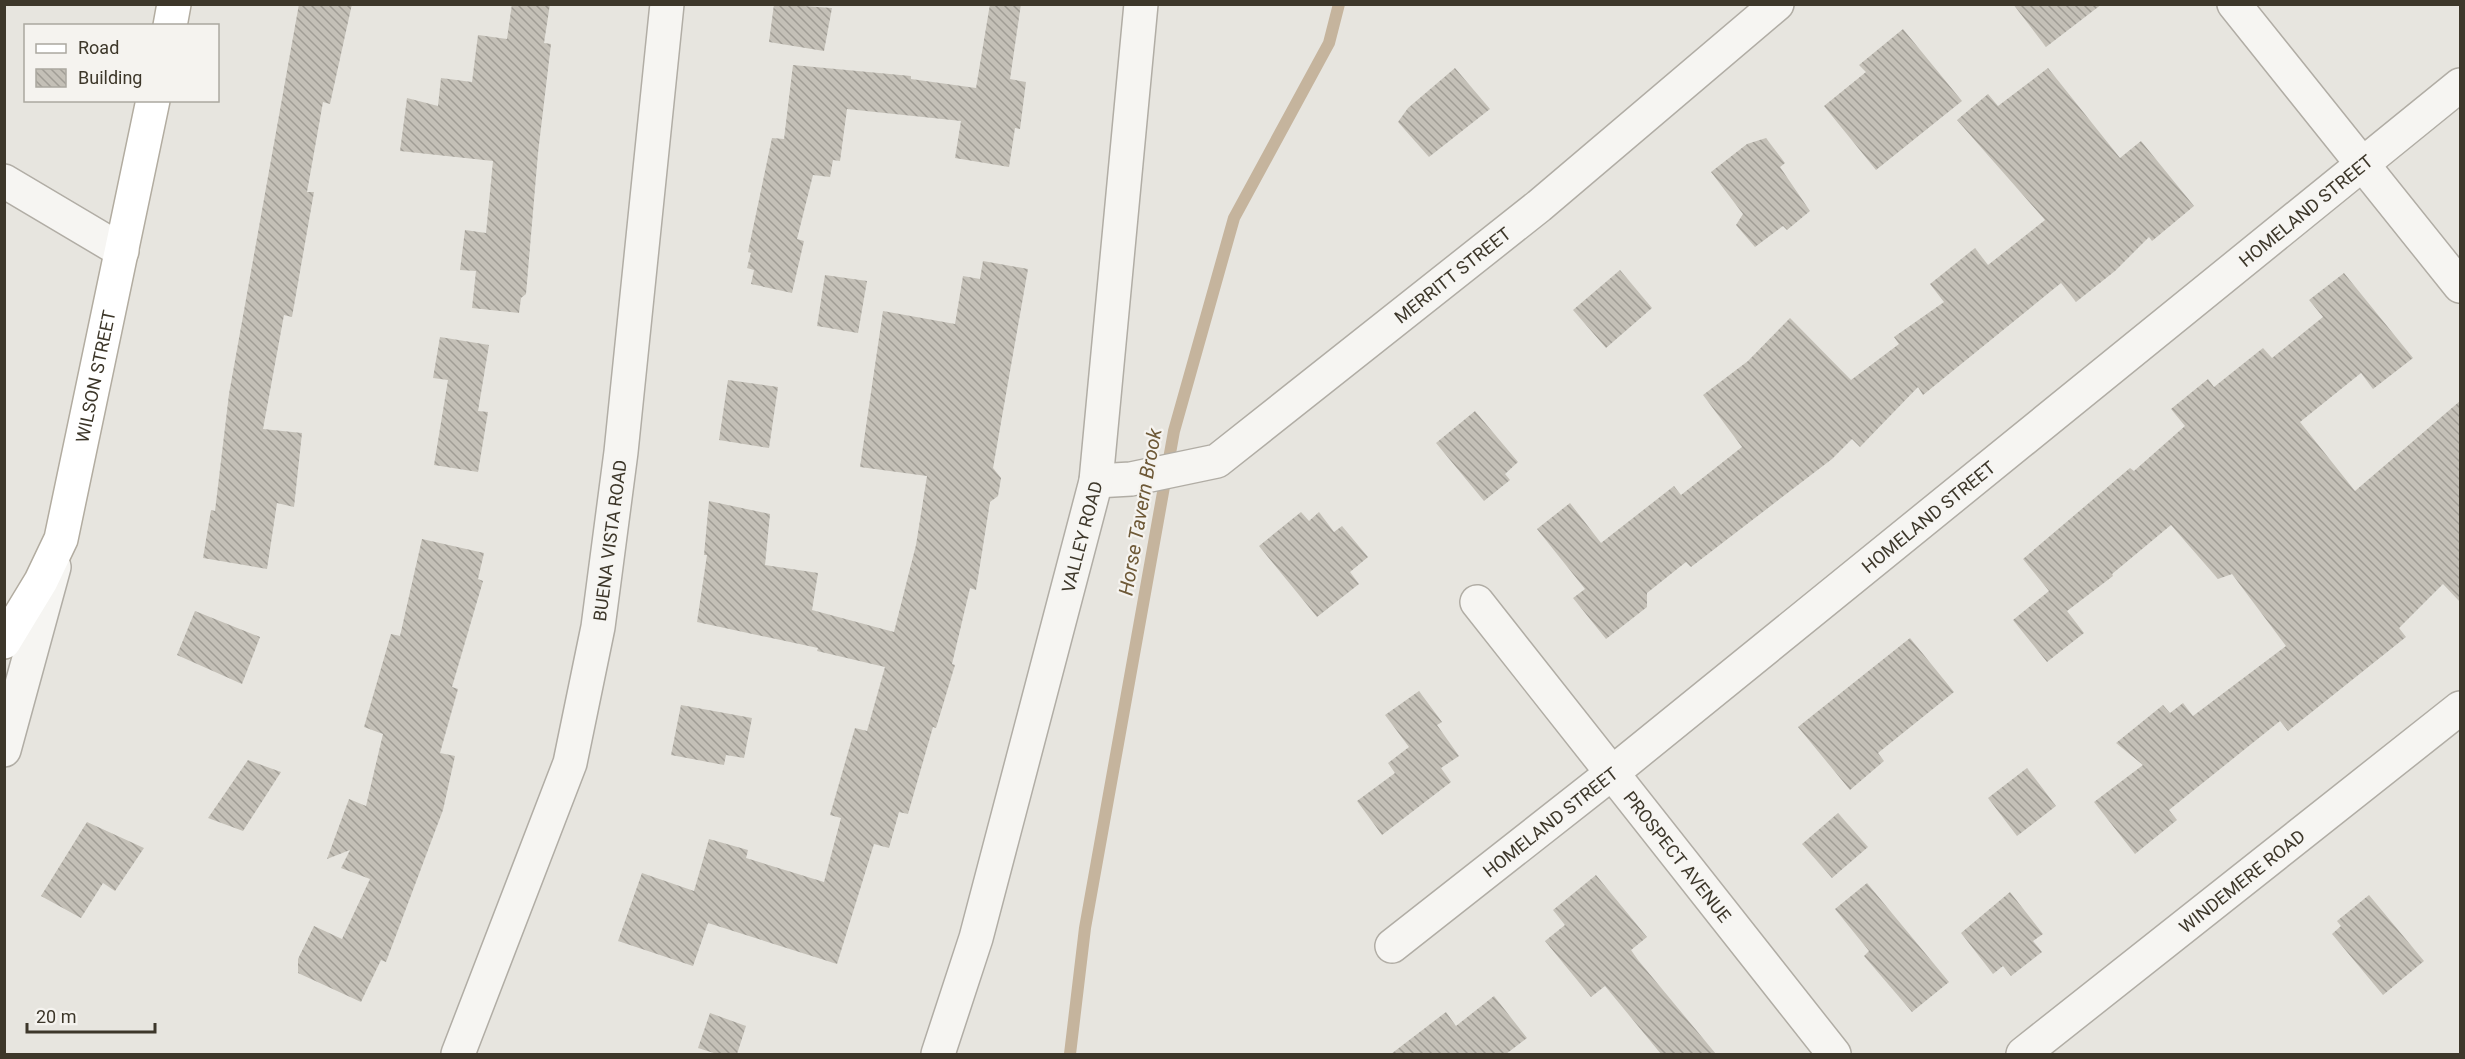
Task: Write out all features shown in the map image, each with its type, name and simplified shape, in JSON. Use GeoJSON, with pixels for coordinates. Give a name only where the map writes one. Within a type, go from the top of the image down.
{"type":"FeatureCollection","features":[{"type":"Feature","properties":{"kind":"main road"},"geometry":{"type":"LineString","coordinates":[[170,24],[174,4]]}},
{"type":"Feature","properties":{"kind":"main road","name":"WILSON STREET"},"geometry":{"type":"LineString","coordinates":[[4,642],[41,581],[61,539],[153,102]]}},
{"type":"Feature","properties":{"kind":"street","name":"BUENA VISTA ROAD"},"geometry":{"type":"LineString","coordinates":[[458,1054],[570,763],[598,627],[621,452],[667,4]]}},
{"type":"Feature","properties":{"kind":"street","name":"VALLEY ROAD"},"geometry":{"type":"LineString","coordinates":[[938,1054],[976,938],[1096,481],[1141,4]]}},
{"type":"Feature","properties":{"kind":"street","name":"MERRITT STREET"},"geometry":{"type":"LineString","coordinates":[[1096,481],[1131,478],[1217,461],[1539,206],[1777,4]]}},
{"type":"Feature","properties":{"kind":"street"},"geometry":{"type":"LineString","coordinates":[[2234,4],[2364,163],[2460,286]]}},
{"type":"Feature","properties":{"kind":"street","name":"HOMELAND STREET"},"geometry":{"type":"LineString","coordinates":[[1392,946],[1612,773],[2460,85]]}},
{"type":"Feature","properties":{"kind":"street"},"geometry":{"type":"LineString","coordinates":[[4,180],[122,251]]}},
{"type":"Feature","properties":{"kind":"street"},"geometry":{"type":"LineString","coordinates":[[4,750],[61,539]]}},
{"type":"Feature","properties":{"kind":"street","name":"PROSPECT AVENUE"},"geometry":{"type":"LineString","coordinates":[[1477,602],[1834,1054]]}},
{"type":"Feature","properties":{"kind":"street","name":"WINDEMERE ROAD"},"geometry":{"type":"LineString","coordinates":[[2023,1054],[2460,708]]}},
{"type":"Feature","properties":{"kind":"building"},"geometry":{"type":"Polygon","coordinates":[[[299,4],[352,4],[330,104],[323,102],[307,192],[314,192],[292,317],[284,315],[263,429],[302,433],[294,507],[277,503],[267,569],[203,558],[211,510],[215,511],[229,394],[299,4]]]}},
{"type":"Feature","properties":{"kind":"building"},"geometry":{"type":"Polygon","coordinates":[[[512,4],[550,4],[544,43],[551,44],[538,153],[526,294],[521,298],[519,313],[472,308],[476,271],[460,270],[465,230],[486,233],[493,161],[400,151],[407,98],[438,106],[441,78],[472,82],[478,35],[507,39],[512,4]]]}},
{"type":"Feature","properties":{"kind":"building"},"geometry":{"type":"Polygon","coordinates":[[[774,4],[832,8],[824,51],[769,42],[774,4]]]}},
{"type":"Feature","properties":{"kind":"building"},"geometry":{"type":"Polygon","coordinates":[[[990,4],[1021,4],[1010,79],[1026,82],[1020,129],[1015,128],[1009,167],[955,158],[961,121],[847,109],[840,161],[833,160],[830,177],[813,175],[797,239],[804,241],[792,293],[751,284],[754,270],[747,268],[751,253],[748,252],[772,138],[784,139],[793,65],[911,76],[911,79],[976,88],[990,4]]]}},
{"type":"Feature","properties":{"kind":"building"},"geometry":{"type":"Polygon","coordinates":[[[2013,4],[2102,4],[2046,47],[2013,4]]]}},
{"type":"Feature","properties":{"kind":"building"},"geometry":{"type":"Polygon","coordinates":[[[1903,29],[1962,101],[1876,170],[1824,106],[1866,72],[1859,65],[1903,29]]]}},
{"type":"Feature","properties":{"kind":"building"},"geometry":{"type":"Polygon","coordinates":[[[1455,68],[1490,109],[1429,157],[1398,122],[1408,108],[1455,68]]]}},
{"type":"Feature","properties":{"kind":"building"},"geometry":{"type":"Polygon","coordinates":[[[2048,68],[2120,158],[2141,141],[2194,206],[2152,241],[2149,237],[2115,271],[2076,302],[2061,283],[1923,395],[1918,387],[1860,447],[1852,439],[1832,459],[1691,567],[1686,562],[1647,593],[1647,607],[1606,639],[1573,598],[1585,589],[1537,529],[1570,503],[1601,543],[1674,486],[1681,495],[1742,447],[1703,395],[1748,361],[1790,318],[1851,380],[1899,344],[1894,337],[1944,302],[1930,284],[1975,248],[1988,265],[2045,220],[1957,120],[1988,94],[1998,106],[2048,68]]]}},
{"type":"Feature","properties":{"kind":"building"},"geometry":{"type":"Polygon","coordinates":[[[1766,138],[1785,163],[1780,167],[1810,211],[1787,230],[1783,226],[1755,247],[1736,225],[1743,214],[1711,172],[1747,144],[1766,138]]]}},
{"type":"Feature","properties":{"kind":"building"},"geometry":{"type":"Polygon","coordinates":[[[983,261],[1028,269],[993,468],[1001,478],[998,496],[990,502],[976,590],[970,588],[952,664],[955,665],[936,728],[933,727],[908,814],[899,812],[889,848],[874,844],[837,964],[708,923],[693,966],[618,941],[642,873],[694,891],[709,839],[748,850],[746,858],[824,882],[841,818],[830,815],[855,728],[867,731],[885,667],[817,651],[818,648],[697,622],[707,555],[704,555],[709,501],[770,514],[765,565],[818,573],[812,610],[894,632],[916,545],[927,476],[860,467],[883,311],[955,324],[963,276],[980,279],[983,261]]]}},
{"type":"Feature","properties":{"kind":"building"},"geometry":{"type":"Polygon","coordinates":[[[1620,270],[1652,308],[1606,348],[1573,310],[1620,270]]]}},
{"type":"Feature","properties":{"kind":"building"},"geometry":{"type":"Polygon","coordinates":[[[2344,273],[2413,358],[2373,389],[2361,373],[2300,422],[2355,491],[2460,401],[2460,602],[2443,584],[2399,628],[2406,637],[2288,731],[2280,721],[2169,810],[2177,820],[2135,854],[2094,802],[2143,765],[2116,743],[2163,705],[2170,713],[2183,703],[2193,716],[2286,646],[2232,574],[2218,579],[2171,525],[2112,574],[2113,576],[2067,611],[2084,633],[2047,662],[2013,620],[2049,591],[2023,559],[2130,468],[2134,471],[2185,426],[2171,409],[2208,379],[2214,387],[2263,348],[2272,358],[2323,317],[2309,300],[2344,273]]]}},
{"type":"Feature","properties":{"kind":"building"},"geometry":{"type":"Polygon","coordinates":[[[825,275],[867,281],[858,333],[817,326],[825,275]]]}},
{"type":"Feature","properties":{"kind":"building"},"geometry":{"type":"Polygon","coordinates":[[[440,337],[489,345],[478,411],[488,412],[478,472],[434,465],[448,380],[433,378],[440,337]]]}},
{"type":"Feature","properties":{"kind":"building"},"geometry":{"type":"Polygon","coordinates":[[[728,380],[778,387],[769,448],[719,440],[728,380]]]}},
{"type":"Feature","properties":{"kind":"building"},"geometry":{"type":"Polygon","coordinates":[[[1475,411],[1518,462],[1505,474],[1510,480],[1484,501],[1436,443],[1475,411]]]}},
{"type":"Feature","properties":{"kind":"building"},"geometry":{"type":"Polygon","coordinates":[[[1301,512],[1309,521],[1319,512],[1334,532],[1342,526],[1368,557],[1350,572],[1359,584],[1317,617],[1259,546],[1301,512]]]}},
{"type":"Feature","properties":{"kind":"building"},"geometry":{"type":"Polygon","coordinates":[[[422,539],[484,553],[478,579],[483,581],[452,687],[458,689],[440,753],[455,756],[443,810],[386,962],[381,960],[361,1002],[298,973],[298,959],[314,926],[342,939],[370,879],[341,868],[350,850],[327,859],[349,799],[366,806],[383,734],[364,727],[391,634],[400,636],[422,539]]]}},
{"type":"Feature","properties":{"kind":"building"},"geometry":{"type":"Polygon","coordinates":[[[195,611],[260,637],[242,684],[177,655],[195,611]]]}},
{"type":"Feature","properties":{"kind":"building"},"geometry":{"type":"Polygon","coordinates":[[[1910,638],[1954,692],[1878,753],[1884,761],[1850,790],[1798,727],[1910,638]]]}},
{"type":"Feature","properties":{"kind":"building"},"geometry":{"type":"Polygon","coordinates":[[[1419,691],[1442,722],[1437,725],[1459,756],[1441,768],[1451,782],[1382,835],[1357,801],[1395,773],[1388,763],[1409,747],[1385,715],[1419,691]]]}},
{"type":"Feature","properties":{"kind":"building"},"geometry":{"type":"Polygon","coordinates":[[[681,705],[752,718],[744,758],[726,755],[724,765],[671,755],[681,705]]]}},
{"type":"Feature","properties":{"kind":"building"},"geometry":{"type":"Polygon","coordinates":[[[248,760],[281,772],[243,831],[208,818],[248,760]]]}},
{"type":"Feature","properties":{"kind":"building"},"geometry":{"type":"Polygon","coordinates":[[[2027,768],[2056,806],[2017,836],[1988,798],[2027,768]]]}},
{"type":"Feature","properties":{"kind":"building"},"geometry":{"type":"Polygon","coordinates":[[[1838,813],[1868,847],[1832,878],[1802,844],[1838,813]]]}},
{"type":"Feature","properties":{"kind":"building"},"geometry":{"type":"Polygon","coordinates":[[[87,822],[144,848],[115,891],[103,883],[81,918],[41,896],[87,822]]]}},
{"type":"Feature","properties":{"kind":"building"},"geometry":{"type":"Polygon","coordinates":[[[1596,875],[1647,937],[1631,950],[1716,1054],[1661,1054],[1605,986],[1591,997],[1545,941],[1565,925],[1553,910],[1596,875]]]}},
{"type":"Feature","properties":{"kind":"building"},"geometry":{"type":"Polygon","coordinates":[[[1867,883],[1949,982],[1912,1012],[1864,956],[1869,951],[1835,909],[1867,883]]]}},
{"type":"Feature","properties":{"kind":"building"},"geometry":{"type":"Polygon","coordinates":[[[2010,892],[2043,934],[2033,941],[2042,952],[2011,976],[2003,966],[1993,974],[1961,933],[2010,892]]]}},
{"type":"Feature","properties":{"kind":"building"},"geometry":{"type":"Polygon","coordinates":[[[2369,895],[2424,961],[2383,995],[2332,934],[2341,926],[2337,921],[2369,895]]]}},
{"type":"Feature","properties":{"kind":"building"},"geometry":{"type":"Polygon","coordinates":[[[1494,996],[1527,1038],[1506,1054],[1391,1054],[1446,1012],[1456,1026],[1494,996]]]}},
{"type":"Feature","properties":{"kind":"building"},"geometry":{"type":"Polygon","coordinates":[[[710,1013],[746,1026],[737,1054],[717,1054],[698,1048],[710,1013]]]}},
{"type":"Feature","properties":{"kind":"waterway","name":"Horse Tavern Brook"},"geometry":{"type":"LineString","coordinates":[[1070,1054],[1085,928],[1174,431],[1234,218],[1329,43],[1339,4]]}}]}
